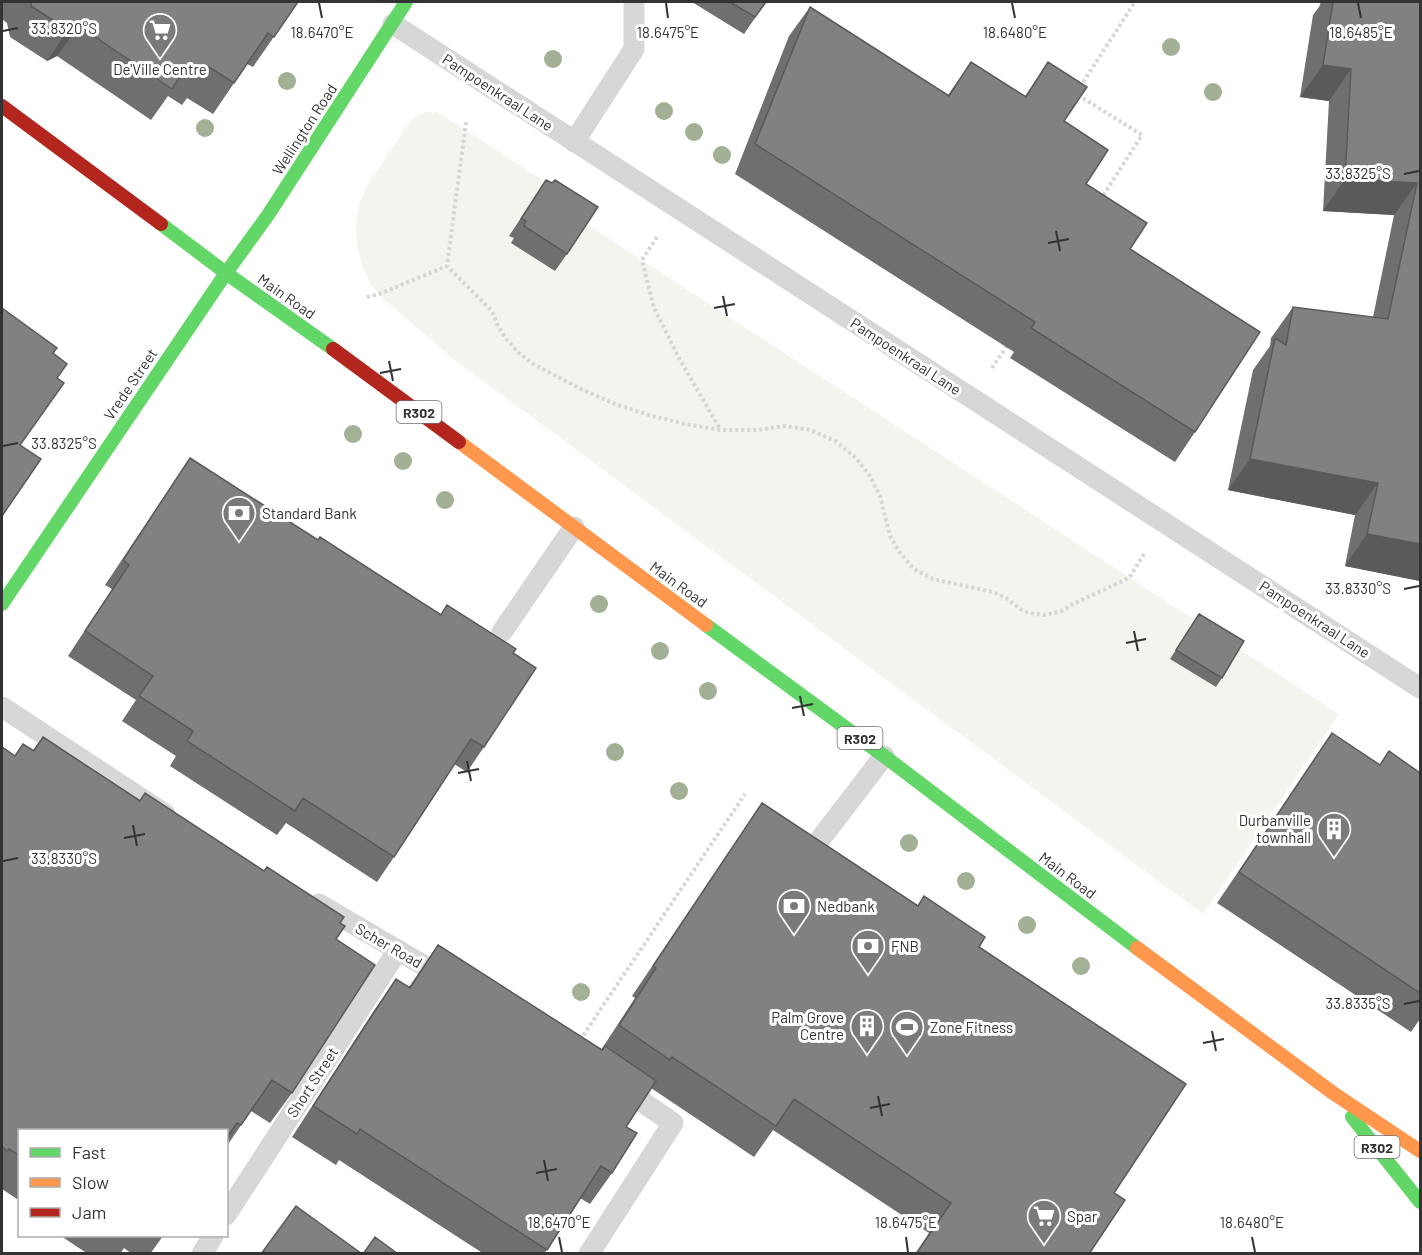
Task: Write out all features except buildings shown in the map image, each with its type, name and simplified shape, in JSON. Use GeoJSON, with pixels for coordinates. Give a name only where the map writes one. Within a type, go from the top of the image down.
{"type":"FeatureCollection","features":[{"type":"Feature","properties":{"kind":"main road","name":"Wellington Road"},"geometry":{"type":"LineString","coordinates":[[226,273],[268,215],[406,2]]}},
{"type":"Feature","properties":{"kind":"main road","name":"Main Road"},"geometry":{"type":"LineString","coordinates":[[2,106],[884,756],[1108,927],[1332,1093]]}},
{"type":"Feature","properties":{"kind":"main road","name":"Vrede Street"},"geometry":{"type":"LineString","coordinates":[[2,604],[226,273]]}},
{"type":"Feature","properties":{"kind":"main road","name":"R302"},"geometry":{"type":"LineString","coordinates":[[1332,1093],[1420,1151]]}},
{"type":"Feature","properties":{"kind":"main road","name":"R302"},"geometry":{"type":"LineString","coordinates":[[1332,1093],[1420,1202]]}},
{"type":"Feature","properties":{"kind":"lane"},"geometry":{"type":"LineString","coordinates":[[574,142],[634,49],[634,2]]}},
{"type":"Feature","properties":{"kind":"lane","name":"Pampoenkraal Lane"},"geometry":{"type":"LineString","coordinates":[[393,24],[1420,688]]}},
{"type":"Feature","properties":{"kind":"lane"},"geometry":{"type":"LineString","coordinates":[[502,632],[574,527]]}},
{"type":"Feature","properties":{"kind":"lane"},"geometry":{"type":"LineString","coordinates":[[2,707],[181,825]]}},
{"type":"Feature","properties":{"kind":"lane"},"geometry":{"type":"LineString","coordinates":[[818,842],[884,756]]}},
{"type":"Feature","properties":{"kind":"lane","name":"Scher Road"},"geometry":{"type":"LineString","coordinates":[[305,896],[459,986]]}},
{"type":"Feature","properties":{"kind":"lane","name":"Short Street"},"geometry":{"type":"LineString","coordinates":[[228,1212],[398,950]]}},
{"type":"Feature","properties":{"kind":"lane"},"geometry":{"type":"LineString","coordinates":[[571,1053],[673,1123],[589,1254]]}},
{"type":"Feature","properties":{"kind":"lane"},"geometry":{"type":"LineString","coordinates":[[202,1254],[212,1237]]}},
{"type":"Feature","properties":{"kind":"path"},"geometry":{"type":"LineString","coordinates":[[1098,203],[1142,135],[1076,93],[1135,2]]}},
{"type":"Feature","properties":{"kind":"path"},"geometry":{"type":"LineString","coordinates":[[447,266],[466,122]]}},
{"type":"Feature","properties":{"kind":"path"},"geometry":{"type":"LineString","coordinates":[[675,207],[642,260],[654,308],[680,360],[720,430]]}},
{"type":"Feature","properties":{"kind":"path"},"geometry":{"type":"LineString","coordinates":[[367,297],[447,266]]}},
{"type":"Feature","properties":{"kind":"path"},"geometry":{"type":"LineString","coordinates":[[447,266],[492,311],[498,326],[519,353],[533,364],[581,389],[615,404],[661,418],[720,430],[758,430],[785,426],[811,430],[835,441],[856,458],[870,476],[880,496],[890,536],[900,553],[914,569],[933,579],[993,592],[1006,598],[1023,611],[1034,614],[1060,612],[1129,578],[1163,521]]}},
{"type":"Feature","properties":{"kind":"path"},"geometry":{"type":"LineString","coordinates":[[972,398],[1010,340]]}},
{"type":"Feature","properties":{"kind":"path"},"geometry":{"type":"LineString","coordinates":[[571,1053],[745,794]]}},
{"type":"Feature","properties":{"kind":"shaded area"},"geometry":{"type":"Polygon","coordinates":[[[426,112],[437,112],[547,183],[540,194],[1339,714],[1203,914],[451,357],[386,301],[371,285],[362,265],[357,245],[356,224],[359,204],[367,186],[407,126],[414,117],[426,112]]]}},
{"type":"Feature","properties":{"kind":"traffic: fast"},"geometry":{"type":"LineString","coordinates":[[333,349],[226,273],[268,215],[406,2]]}},
{"type":"Feature","properties":{"kind":"traffic: fast"},"geometry":{"type":"LineString","coordinates":[[2,604],[226,273],[161,224]]}},
{"type":"Feature","properties":{"kind":"traffic: fast"},"geometry":{"type":"LineString","coordinates":[[706,625],[884,756],[1137,948]]}},
{"type":"Feature","properties":{"kind":"traffic: fast"},"geometry":{"type":"LineString","coordinates":[[1352,1117],[1420,1202]]}},
{"type":"Feature","properties":{"kind":"traffic: slow"},"geometry":{"type":"LineString","coordinates":[[459,442],[706,625]]}},
{"type":"Feature","properties":{"kind":"traffic: slow"},"geometry":{"type":"LineString","coordinates":[[1137,948],[1333,1093],[1420,1151]]}},
{"type":"Feature","properties":{"kind":"traffic: jam"},"geometry":{"type":"LineString","coordinates":[[2,106],[161,224]]}},
{"type":"Feature","properties":{"kind":"traffic: jam"},"geometry":{"type":"LineString","coordinates":[[333,349],[459,442]]}},
{"type":"Feature","properties":{"kind":"place","name":"De'Ville Centre"},"geometry":{"type":"Point","coordinates":[160,59]}},
{"type":"Feature","properties":{"kind":"place","name":"Standard Bank"},"geometry":{"type":"Point","coordinates":[239,542]}},
{"type":"Feature","properties":{"kind":"place","name":"Durbanville townhall"},"geometry":{"type":"Point","coordinates":[1334,858]}},
{"type":"Feature","properties":{"kind":"place","name":"Nedbank"},"geometry":{"type":"Point","coordinates":[794,935]}},
{"type":"Feature","properties":{"kind":"place","name":"FNB"},"geometry":{"type":"Point","coordinates":[868,975]}},
{"type":"Feature","properties":{"kind":"place","name":"Palm Grove Centre"},"geometry":{"type":"Point","coordinates":[867,1055]}},
{"type":"Feature","properties":{"kind":"place","name":"Zone Fitness"},"geometry":{"type":"Point","coordinates":[907,1056]}},
{"type":"Feature","properties":{"kind":"place","name":"Spar"},"geometry":{"type":"Point","coordinates":[1044,1245]}}]}
